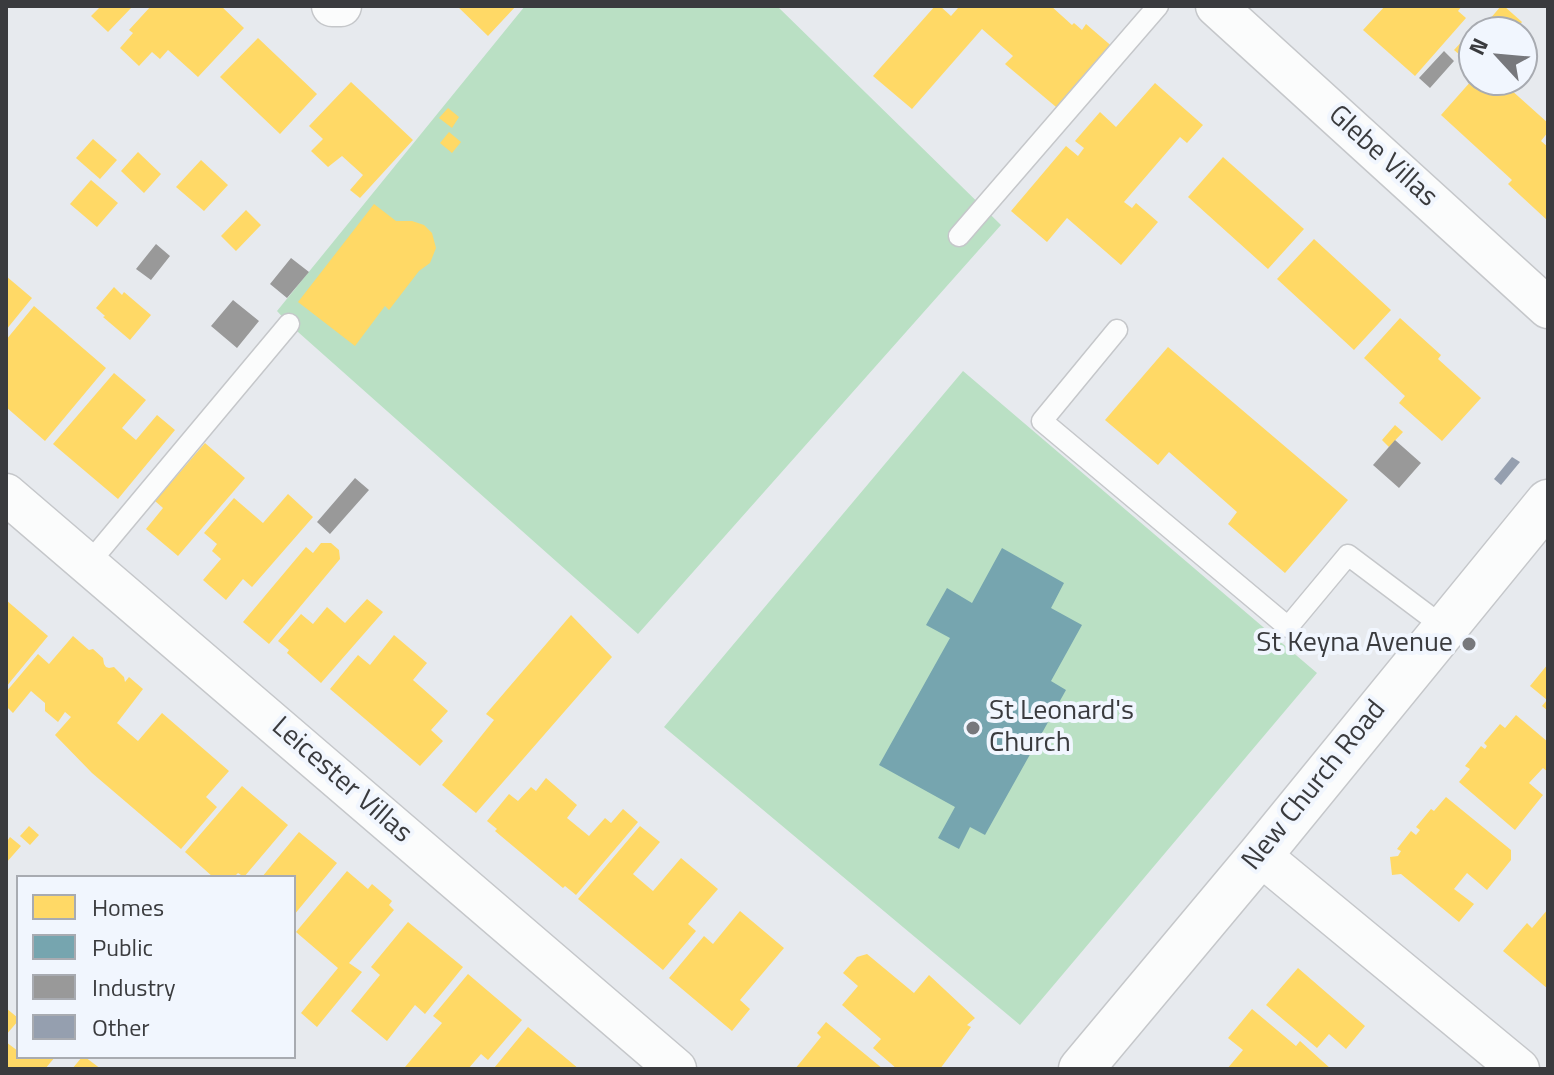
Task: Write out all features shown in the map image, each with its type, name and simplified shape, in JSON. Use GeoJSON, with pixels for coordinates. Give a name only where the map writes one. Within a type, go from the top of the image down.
{"type":"FeatureCollection","features":[{"type":"Feature","properties":{"kind":"main road","name":"New Church Road"},"geometry":{"type":"LineString","coordinates":[[1081,1069],[1548,502]]}},
{"type":"Feature","properties":{"kind":"street"},"geometry":{"type":"LineString","coordinates":[[332,6],[341,6]]}},
{"type":"Feature","properties":{"kind":"street","name":"Glebe Villas"},"geometry":{"type":"LineString","coordinates":[[1216,6],[1548,308]]}},
{"type":"Feature","properties":{"kind":"street","name":"Leicester Villas"},"geometry":{"type":"LineString","coordinates":[[6,494],[676,1069]]}},
{"type":"Feature","properties":{"kind":"street"},"geometry":{"type":"LineString","coordinates":[[1260,855],[1519,1069]]}},
{"type":"Feature","properties":{"kind":"lane"},"geometry":{"type":"LineString","coordinates":[[959,236],[1158,6]]}},
{"type":"Feature","properties":{"kind":"lane"},"geometry":{"type":"LineString","coordinates":[[89,563],[289,324]]}},
{"type":"Feature","properties":{"kind":"lane"},"geometry":{"type":"LineString","coordinates":[[1117,330],[1042,421],[1288,627],[1348,555],[1445,628]]}},
{"type":"Feature","properties":{"kind":"green space"},"geometry":{"type":"Polygon","coordinates":[[[525,6],[777,6],[1001,225],[638,634],[277,311],[525,6]]]}},
{"type":"Feature","properties":{"kind":"green space"},"geometry":{"type":"Polygon","coordinates":[[[963,371],[1317,673],[1020,1025],[664,727],[963,371]]]}},
{"type":"Feature","properties":{"kind":"building: Homes"},"geometry":{"type":"Polygon","coordinates":[[[101,6],[133,6],[108,32],[91,16],[101,6]]]}},
{"type":"Feature","properties":{"kind":"building: Homes"},"geometry":{"type":"Polygon","coordinates":[[[151,6],[221,6],[244,28],[198,77],[168,50],[160,59],[152,52],[139,66],[120,48],[133,33],[129,30],[151,6]]]}},
{"type":"Feature","properties":{"kind":"building: Homes"},"geometry":{"type":"Polygon","coordinates":[[[457,6],[516,6],[488,36],[457,6]]]}},
{"type":"Feature","properties":{"kind":"building: Homes"},"geometry":{"type":"Polygon","coordinates":[[[935,6],[940,6],[951,16],[957,6],[1051,6],[1072,25],[1074,23],[1082,30],[1086,24],[1115,49],[1062,112],[1005,64],[1013,56],[982,29],[912,109],[873,76],[935,6]]]}},
{"type":"Feature","properties":{"kind":"building: Homes"},"geometry":{"type":"Polygon","coordinates":[[[1385,6],[1462,6],[1458,11],[1464,16],[1458,16],[1458,27],[1415,76],[1363,30],[1385,6]]]}},
{"type":"Feature","properties":{"kind":"building: Homes"},"geometry":{"type":"Polygon","coordinates":[[[1504,6],[1515,16],[1492,16],[1504,6]]]}},
{"type":"Feature","properties":{"kind":"building: Homes"},"geometry":{"type":"Polygon","coordinates":[[[258,38],[317,94],[280,134],[220,77],[258,38]]]}},
{"type":"Feature","properties":{"kind":"building: Homes"},"geometry":{"type":"Polygon","coordinates":[[[351,82],[413,140],[360,198],[350,190],[363,175],[342,156],[328,167],[311,151],[323,139],[309,126],[351,82]]]}},
{"type":"Feature","properties":{"kind":"building: Homes"},"geometry":{"type":"Polygon","coordinates":[[[1155,83],[1203,125],[1187,143],[1180,137],[1124,202],[1132,208],[1136,203],[1158,222],[1121,265],[1067,218],[1047,242],[1011,211],[1066,146],[1078,156],[1084,148],[1075,141],[1100,112],[1116,127],[1155,83]]]}},
{"type":"Feature","properties":{"kind":"building: Homes"},"geometry":{"type":"Polygon","coordinates":[[[1458,96],[1518,96],[1548,123],[1548,132],[1541,141],[1548,147],[1548,221],[1508,184],[1512,180],[1441,115],[1458,96]]]}},
{"type":"Feature","properties":{"kind":"building: Homes"},"geometry":{"type":"Polygon","coordinates":[[[448,108],[459,117],[452,128],[439,118],[448,108]]]}},
{"type":"Feature","properties":{"kind":"building: Homes"},"geometry":{"type":"Polygon","coordinates":[[[449,132],[461,142],[452,153],[440,143],[449,132]]]}},
{"type":"Feature","properties":{"kind":"building: Homes"},"geometry":{"type":"Polygon","coordinates":[[[93,139],[117,160],[100,179],[76,158],[93,139]]]}},
{"type":"Feature","properties":{"kind":"building: Homes"},"geometry":{"type":"Polygon","coordinates":[[[138,152],[161,174],[144,193],[121,171],[138,152]]]}},
{"type":"Feature","properties":{"kind":"building: Homes"},"geometry":{"type":"Polygon","coordinates":[[[1223,157],[1304,229],[1268,269],[1188,197],[1223,157]]]}},
{"type":"Feature","properties":{"kind":"building: Homes"},"geometry":{"type":"Polygon","coordinates":[[[201,160],[228,185],[204,211],[176,187],[201,160]]]}},
{"type":"Feature","properties":{"kind":"building: Homes"},"geometry":{"type":"Polygon","coordinates":[[[91,180],[118,203],[97,227],[70,204],[91,180]]]}},
{"type":"Feature","properties":{"kind":"building: Homes"},"geometry":{"type":"Polygon","coordinates":[[[374,204],[396,221],[424,225],[432,233],[436,248],[430,263],[419,271],[389,310],[385,306],[355,346],[298,302],[374,204]]]}},
{"type":"Feature","properties":{"kind":"building: Homes"},"geometry":{"type":"Polygon","coordinates":[[[246,210],[261,225],[236,251],[221,236],[246,210]]]}},
{"type":"Feature","properties":{"kind":"building: Homes"},"geometry":{"type":"Polygon","coordinates":[[[1314,239],[1391,310],[1354,350],[1277,279],[1314,239]]]}},
{"type":"Feature","properties":{"kind":"building: Homes"},"geometry":{"type":"Polygon","coordinates":[[[6,276],[32,298],[6,330],[6,276]]]}},
{"type":"Feature","properties":{"kind":"building: Homes"},"geometry":{"type":"Polygon","coordinates":[[[114,287],[151,315],[130,340],[96,308],[114,287]]]}},
{"type":"Feature","properties":{"kind":"building: Homes"},"geometry":{"type":"Polygon","coordinates":[[[34,306],[106,368],[45,441],[6,407],[6,340],[34,306]]]}},
{"type":"Feature","properties":{"kind":"building: Homes"},"geometry":{"type":"Polygon","coordinates":[[[1400,318],[1441,355],[1438,359],[1481,398],[1442,441],[1399,403],[1405,396],[1364,358],[1400,318]]]}},
{"type":"Feature","properties":{"kind":"building: Homes"},"geometry":{"type":"Polygon","coordinates":[[[1168,347],[1348,500],[1285,573],[1228,524],[1237,512],[1169,452],[1158,465],[1105,420],[1168,347]]]}},
{"type":"Feature","properties":{"kind":"building: Homes"},"geometry":{"type":"Polygon","coordinates":[[[114,373],[146,400],[122,428],[136,440],[157,415],[175,430],[118,499],[53,444],[114,373]]]}},
{"type":"Feature","properties":{"kind":"building: Homes"},"geometry":{"type":"Polygon","coordinates":[[[1395,425],[1403,432],[1389,447],[1382,440],[1395,425]]]}},
{"type":"Feature","properties":{"kind":"building: Homes"},"geometry":{"type":"Polygon","coordinates":[[[205,443],[245,478],[178,556],[146,529],[163,508],[155,501],[205,443]]]}},
{"type":"Feature","properties":{"kind":"building: Homes"},"geometry":{"type":"Polygon","coordinates":[[[288,494],[313,517],[252,587],[243,579],[226,600],[203,580],[221,559],[212,551],[217,544],[204,533],[234,498],[263,523],[288,494]]]}},
{"type":"Feature","properties":{"kind":"building: Homes"},"geometry":{"type":"Polygon","coordinates":[[[321,543],[331,543],[339,550],[340,559],[269,644],[243,622],[306,547],[313,553],[321,543]]]}},
{"type":"Feature","properties":{"kind":"building: Homes"},"geometry":{"type":"Polygon","coordinates":[[[367,599],[383,612],[321,683],[278,641],[301,614],[313,624],[327,607],[345,623],[367,599]]]}},
{"type":"Feature","properties":{"kind":"building: Homes"},"geometry":{"type":"Polygon","coordinates":[[[6,600],[48,636],[6,687],[6,600]]]}},
{"type":"Feature","properties":{"kind":"building: Homes"},"geometry":{"type":"Polygon","coordinates":[[[571,615],[612,657],[476,813],[442,785],[494,720],[486,714],[571,615]]]}},
{"type":"Feature","properties":{"kind":"building: Homes"},"geometry":{"type":"Polygon","coordinates":[[[394,635],[427,663],[413,680],[448,711],[431,730],[443,741],[420,766],[330,689],[358,655],[370,665],[394,635]]]}},
{"type":"Feature","properties":{"kind":"building: Homes"},"geometry":{"type":"Polygon","coordinates":[[[73,636],[103,658],[106,667],[114,667],[125,682],[129,677],[143,689],[117,723],[138,741],[162,713],[229,771],[206,797],[217,807],[181,849],[92,773],[55,735],[71,717],[65,712],[58,722],[45,711],[45,703],[31,691],[13,713],[6,706],[6,692],[38,654],[49,664],[73,636]]]}},
{"type":"Feature","properties":{"kind":"building: Homes"},"geometry":{"type":"Polygon","coordinates":[[[1548,664],[1548,711],[1542,706],[1547,700],[1530,686],[1548,664]]]}},
{"type":"Feature","properties":{"kind":"building: Homes"},"geometry":{"type":"Polygon","coordinates":[[[1516,715],[1548,742],[1548,772],[1543,768],[1529,783],[1543,795],[1515,830],[1459,782],[1470,769],[1465,766],[1481,746],[1485,749],[1487,746],[1484,743],[1500,724],[1505,728],[1516,715]]]}},
{"type":"Feature","properties":{"kind":"building: Homes"},"geometry":{"type":"Polygon","coordinates":[[[546,778],[577,805],[567,818],[589,836],[605,818],[611,823],[623,809],[638,822],[576,895],[565,886],[563,888],[487,821],[509,794],[518,801],[531,787],[536,791],[546,778]]]}},
{"type":"Feature","properties":{"kind":"building: Homes"},"geometry":{"type":"Polygon","coordinates":[[[242,786],[288,825],[246,875],[211,875],[185,852],[242,786]]]}},
{"type":"Feature","properties":{"kind":"building: Homes"},"geometry":{"type":"Polygon","coordinates":[[[1446,797],[1511,850],[1511,860],[1487,890],[1467,873],[1454,889],[1474,904],[1459,922],[1401,874],[1392,875],[1390,857],[1398,856],[1401,851],[1397,849],[1411,831],[1416,835],[1420,830],[1416,827],[1446,797]]]}},
{"type":"Feature","properties":{"kind":"building: Homes"},"geometry":{"type":"Polygon","coordinates":[[[29,826],[39,835],[30,845],[20,836],[29,826]]]}},
{"type":"Feature","properties":{"kind":"building: Homes"},"geometry":{"type":"Polygon","coordinates":[[[640,826],[660,842],[633,874],[653,891],[681,858],[718,889],[688,924],[696,931],[663,970],[578,899],[640,826]]]}},
{"type":"Feature","properties":{"kind":"building: Homes"},"geometry":{"type":"Polygon","coordinates":[[[299,832],[337,863],[296,913],[296,875],[264,875],[299,832]]]}},
{"type":"Feature","properties":{"kind":"building: Homes"},"geometry":{"type":"Polygon","coordinates":[[[10,837],[21,846],[6,863],[6,843],[10,837]]]}},
{"type":"Feature","properties":{"kind":"building: Homes"},"geometry":{"type":"Polygon","coordinates":[[[347,871],[368,889],[372,884],[392,901],[389,905],[394,910],[349,963],[362,972],[317,1027],[301,1013],[338,968],[296,932],[347,871]]]}},
{"type":"Feature","properties":{"kind":"building: Homes"},"geometry":{"type":"Polygon","coordinates":[[[1548,909],[1548,989],[1503,951],[1527,923],[1532,928],[1548,909]]]}},
{"type":"Feature","properties":{"kind":"building: Homes"},"geometry":{"type":"Polygon","coordinates":[[[740,911],[784,948],[740,1000],[750,1009],[732,1031],[669,978],[704,936],[713,944],[740,911]]]}},
{"type":"Feature","properties":{"kind":"building: Homes"},"geometry":{"type":"Polygon","coordinates":[[[408,922],[463,967],[425,1014],[415,1005],[387,1041],[351,1011],[380,975],[371,967],[408,922]]]}},
{"type":"Feature","properties":{"kind":"building: Homes"},"geometry":{"type":"Polygon","coordinates":[[[867,954],[914,993],[929,975],[975,1018],[967,1025],[971,1027],[940,1069],[897,1069],[873,1048],[881,1039],[842,1005],[858,986],[843,973],[857,957],[867,954]]]}},
{"type":"Feature","properties":{"kind":"building: Homes"},"geometry":{"type":"Polygon","coordinates":[[[1298,968],[1365,1026],[1346,1049],[1329,1034],[1317,1048],[1266,1005],[1298,968]]]}},
{"type":"Feature","properties":{"kind":"building: Homes"},"geometry":{"type":"Polygon","coordinates":[[[468,974],[522,1020],[488,1060],[481,1054],[468,1069],[407,1069],[405,1067],[442,1023],[433,1016],[468,974]]]}},
{"type":"Feature","properties":{"kind":"building: Homes"},"geometry":{"type":"Polygon","coordinates":[[[6,1008],[16,1016],[16,1023],[6,1035],[6,1008]]]}},
{"type":"Feature","properties":{"kind":"building: Homes"},"geometry":{"type":"Polygon","coordinates":[[[1252,1009],[1296,1046],[1300,1041],[1331,1069],[1227,1069],[1243,1050],[1228,1038],[1252,1009]]]}},
{"type":"Feature","properties":{"kind":"building: Homes"},"geometry":{"type":"Polygon","coordinates":[[[826,1022],[883,1069],[795,1069],[821,1037],[817,1033],[826,1022]]]}},
{"type":"Feature","properties":{"kind":"building: Homes"},"geometry":{"type":"Polygon","coordinates":[[[528,1027],[555,1049],[579,1069],[494,1068],[528,1027]]]}},
{"type":"Feature","properties":{"kind":"building: Homes"},"geometry":{"type":"Polygon","coordinates":[[[6,1042],[16,1050],[16,1059],[53,1059],[45,1069],[6,1069],[6,1042]]]}},
{"type":"Feature","properties":{"kind":"building: Homes"},"geometry":{"type":"Polygon","coordinates":[[[80,1059],[88,1059],[101,1069],[72,1069],[80,1059]]]}},
{"type":"Feature","properties":{"kind":"building: Public","name":"St Leonard's Church"},"geometry":{"type":"Polygon","coordinates":[[[1002,548],[1064,583],[1051,608],[1082,625],[1051,681],[1066,690],[985,835],[970,827],[959,849],[938,838],[955,807],[879,765],[950,638],[926,625],[947,588],[972,603],[1002,548]]]}},
{"type":"Feature","properties":{"kind":"building: Industry"},"geometry":{"type":"Polygon","coordinates":[[[1444,51],[1454,61],[1430,88],[1419,78],[1444,51]]]}},
{"type":"Feature","properties":{"kind":"building: Industry"},"geometry":{"type":"Polygon","coordinates":[[[156,244],[170,256],[151,280],[136,269],[156,244]]]}},
{"type":"Feature","properties":{"kind":"building: Industry"},"geometry":{"type":"Polygon","coordinates":[[[291,258],[309,272],[287,298],[270,284],[291,258]]]}},
{"type":"Feature","properties":{"kind":"building: Industry"},"geometry":{"type":"Polygon","coordinates":[[[233,300],[259,321],[237,348],[211,326],[233,300]]]}},
{"type":"Feature","properties":{"kind":"building: Industry"},"geometry":{"type":"Polygon","coordinates":[[[1395,440],[1421,463],[1399,488],[1373,465],[1395,440]]]}},
{"type":"Feature","properties":{"kind":"building: Industry"},"geometry":{"type":"Polygon","coordinates":[[[355,478],[369,490],[330,534],[317,522],[355,478]]]}},
{"type":"Feature","properties":{"kind":"building: Other"},"geometry":{"type":"Polygon","coordinates":[[[1512,457],[1520,462],[1501,485],[1494,479],[1512,457]]]}},
{"type":"Feature","properties":{"kind":"place","name":"St Keyna Avenue"},"geometry":{"type":"Point","coordinates":[1469,644]}},
{"type":"Feature","properties":{"kind":"place","name":"St Leonard's Church"},"geometry":{"type":"Point","coordinates":[973,728]}}]}
